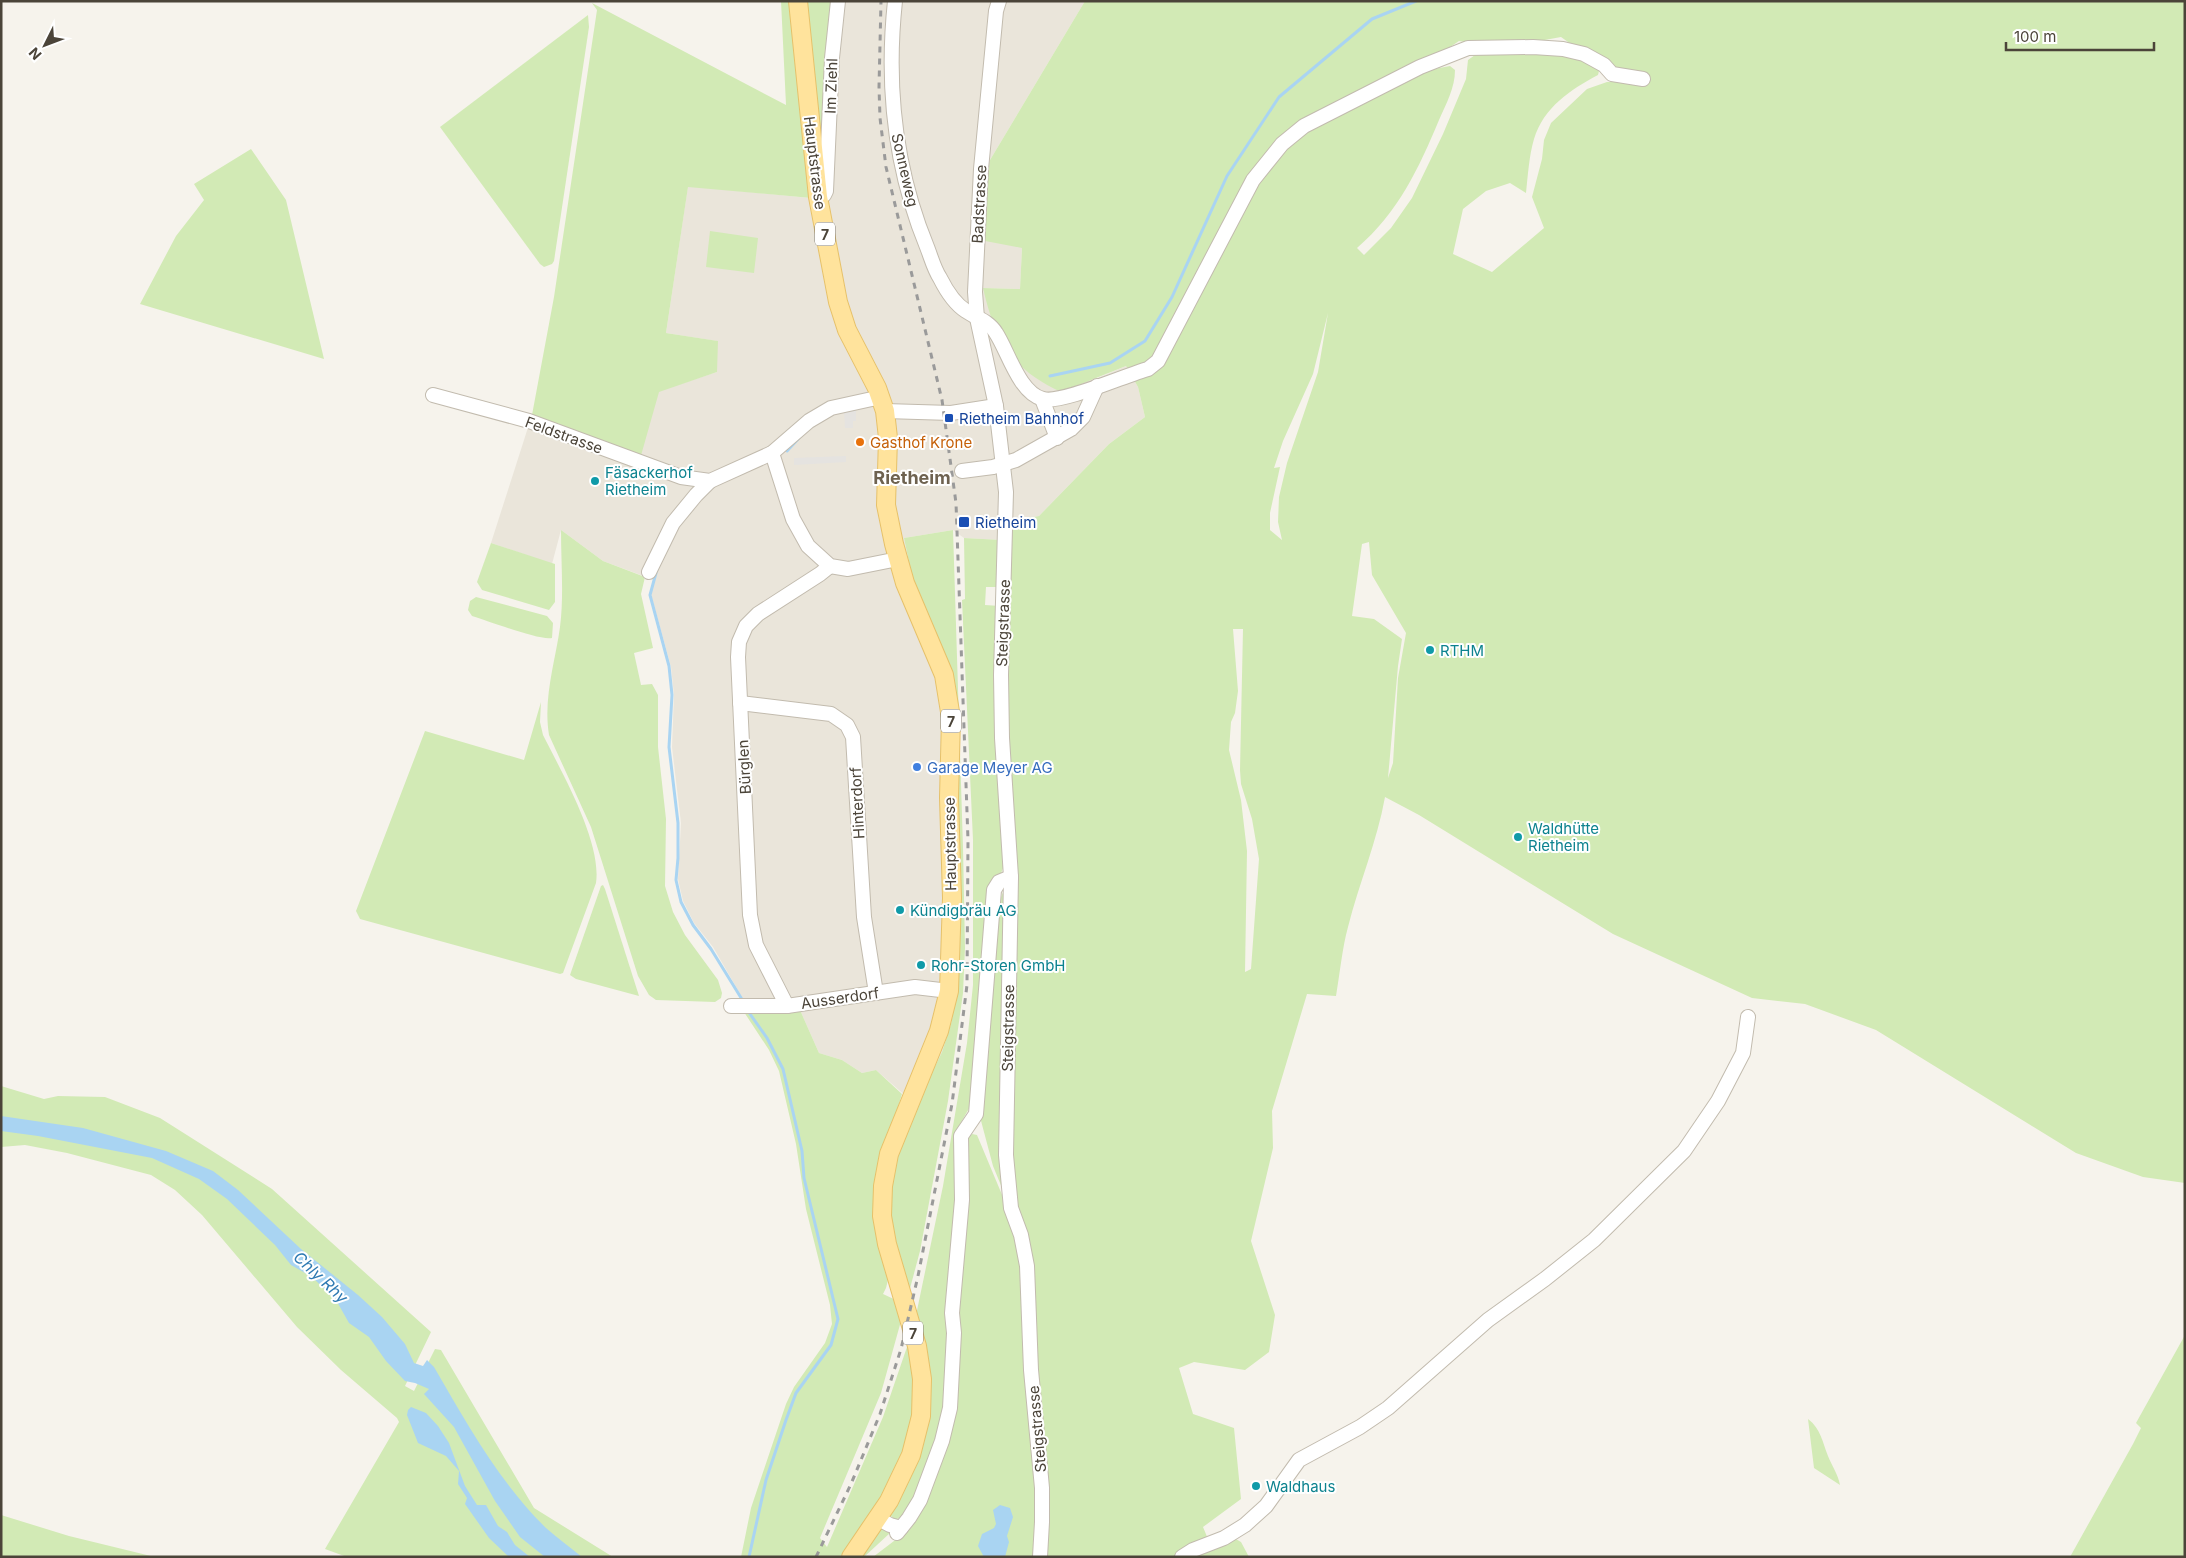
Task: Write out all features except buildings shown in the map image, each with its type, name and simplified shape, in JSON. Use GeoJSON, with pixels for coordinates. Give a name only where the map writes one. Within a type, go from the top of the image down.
{"type":"FeatureCollection","features":[{"type":"Feature","properties":{"kind":"main road","name":"Hauptstrasse"},"geometry":{"type":"LineString","coordinates":[[798,1],[818,197],[838,302],[847,330],[883,403],[888,438],[886,505],[898,559],[913,604],[944,675],[951,718],[949,798],[952,907],[948,991],[939,1031],[889,1154],[883,1186],[882,1216],[887,1244],[917,1346],[922,1379],[921,1416],[911,1455],[888,1501],[851,1557]]}},
{"type":"Feature","properties":{"kind":"street","name":"Im Ziehl"},"geometry":{"type":"LineString","coordinates":[[818,197],[824,195],[826,191],[832,58],[838,1]]}},
{"type":"Feature","properties":{"kind":"street","name":"Sonneweg"},"geometry":{"type":"LineString","coordinates":[[895,1],[892,68],[894,129],[903,172],[919,226],[940,279],[964,310],[987,323],[995,331],[1024,386],[1042,399]]}},
{"type":"Feature","properties":{"kind":"street","name":"Badstrasse"},"geometry":{"type":"LineString","coordinates":[[996,406],[977,318],[975,292],[981,169],[998,1]]}},
{"type":"Feature","properties":{"kind":"street"},"geometry":{"type":"LineString","coordinates":[[1057,438],[1042,399],[1061,398],[1148,369],[1158,361],[1252,180],[1282,144],[1304,126],[1420,68],[1468,48],[1533,47],[1563,49],[1584,54],[1604,65],[1612,74],[1643,79]]}},
{"type":"Feature","properties":{"kind":"street"},"geometry":{"type":"LineString","coordinates":[[962,471],[1003,464],[1020,458],[1057,438],[1079,423],[1097,386]]}},
{"type":"Feature","properties":{"kind":"street","name":"Feldstrasse"},"geometry":{"type":"LineString","coordinates":[[433,396],[529,421],[681,477],[710,481]]}},
{"type":"Feature","properties":{"kind":"street"},"geometry":{"type":"LineString","coordinates":[[649,572],[673,523],[710,481],[772,454],[809,421],[831,408],[883,403],[960,413],[996,406]]}},
{"type":"Feature","properties":{"kind":"street","name":"Steigstrasse"},"geometry":{"type":"LineString","coordinates":[[996,406],[1003,464],[1006,514],[1001,675],[1002,738],[1011,877],[1006,1155],[1011,1208],[1021,1235],[1027,1266],[1031,1370],[1042,1488],[1040,1557]]}},
{"type":"Feature","properties":{"kind":"street"},"geometry":{"type":"LineString","coordinates":[[772,454],[793,519],[808,546],[830,566],[848,569],[898,559]]}},
{"type":"Feature","properties":{"kind":"street","name":"Bürglen"},"geometry":{"type":"LineString","coordinates":[[787,1006],[756,945],[750,915],[738,657],[739,642],[746,626],[758,614],[830,566]]}},
{"type":"Feature","properties":{"kind":"street","name":"Hinterdorf"},"geometry":{"type":"LineString","coordinates":[[740,703],[831,714],[847,725],[853,736],[864,917],[876,993]]}},
{"type":"Feature","properties":{"kind":"street"},"geometry":{"type":"LineString","coordinates":[[877,1518],[899,1530],[920,1500],[942,1442],[950,1408],[954,1333],[952,1313],[962,1200],[961,1136],[976,1114],[994,890],[999,882],[1011,877]]}},
{"type":"Feature","properties":{"kind":"street","name":"Ausserdorf"},"geometry":{"type":"LineString","coordinates":[[731,1006],[787,1006],[915,987],[948,991]]}},
{"type":"Feature","properties":{"kind":"street"},"geometry":{"type":"LineString","coordinates":[[1182,1557],[1193,1550],[1236,1532],[1260,1513],[1299,1460],[1360,1427],[1388,1408],[1470,1334],[1575,1257],[1632,1204],[1684,1151],[1718,1101],[1743,1053],[1748,1017]]}},
{"type":"Feature","properties":{"kind":"shaded area"},"geometry":{"type":"Polygon","coordinates":[[[834,1],[1085,1],[990,160],[1022,248],[1020,289],[983,288],[1093,380],[1126,366],[1138,387],[1145,417],[1109,444],[1039,516],[1003,522],[1002,540],[964,538],[953,530],[904,538],[911,572],[926,617],[951,676],[960,950],[957,994],[951,1024],[942,1052],[916,1105],[876,1070],[862,1073],[842,1060],[819,1053],[800,1010],[750,1011],[713,947],[694,923],[683,901],[678,879],[681,823],[672,747],[674,695],[671,667],[651,594],[654,580],[603,561],[561,530],[552,564],[491,543],[532,415],[659,391],[717,372],[717,341],[666,333],[688,186],[810,198],[834,1]]]}},
{"type":"Feature","properties":{"kind":"shaded area"},"geometry":{"type":"Polygon","coordinates":[[[856,409],[856,421],[853,421],[853,428],[845,428],[844,411],[856,409]]]}},
{"type":"Feature","properties":{"kind":"shaded area"},"geometry":{"type":"Polygon","coordinates":[[[846,456],[846,462],[794,465],[794,458],[846,456]]]}},
{"type":"Feature","properties":{"kind":"green space"},"geometry":{"type":"Polygon","coordinates":[[[781,1],[789,1],[811,198],[688,187],[666,333],[718,341],[717,372],[659,392],[640,459],[532,415],[554,297],[597,10],[592,3],[786,105],[781,1]]]}},
{"type":"Feature","properties":{"kind":"green space"},"geometry":{"type":"Polygon","coordinates":[[[805,1],[834,1],[826,182],[805,1]]]}},
{"type":"Feature","properties":{"kind":"green space"},"geometry":{"type":"Polygon","coordinates":[[[1085,1],[2185,1],[2185,1183],[2143,1177],[2076,1153],[1876,1030],[1805,1004],[1752,998],[1613,934],[1419,815],[1385,797],[1382,814],[1346,935],[1336,996],[1307,994],[1272,1111],[1273,1148],[1251,1241],[1275,1315],[1269,1352],[1245,1370],[1194,1362],[1179,1368],[1193,1414],[1234,1428],[1241,1499],[1203,1527],[1208,1539],[1222,1531],[1241,1542],[1249,1557],[1046,1557],[1048,1539],[1044,1429],[1037,1375],[1033,1263],[993,1166],[980,1117],[1000,900],[1007,882],[1006,737],[1011,521],[1039,516],[1109,444],[1145,417],[1138,387],[1126,366],[1061,392],[1029,373],[1008,351],[1000,338],[993,323],[983,288],[1020,289],[1022,248],[980,240],[990,160],[1085,1]],[[1561,37],[1500,48],[1459,41],[1425,64],[1429,70],[1450,66],[1455,70],[1452,90],[1424,155],[1406,189],[1384,220],[1357,248],[1364,255],[1391,228],[1412,198],[1443,134],[1466,79],[1468,60],[1475,55],[1490,52],[1532,51],[1566,57],[1577,55],[1597,67],[1599,71],[1598,75],[1568,93],[1559,101],[1538,128],[1532,145],[1526,193],[1510,183],[1486,191],[1463,209],[1453,254],[1492,272],[1544,228],[1532,197],[1542,159],[1544,140],[1551,123],[1587,89],[1607,82],[1618,82],[1612,73],[1561,37]],[[1328,313],[1313,374],[1283,441],[1274,468],[1280,467],[1270,513],[1270,530],[1282,540],[1278,522],[1279,497],[1287,463],[1318,372],[1328,313]],[[1369,542],[1362,544],[1352,616],[1374,619],[1402,639],[1398,666],[1388,778],[1393,763],[1398,678],[1406,633],[1372,575],[1369,542]],[[1233,629],[1238,691],[1235,713],[1231,722],[1229,750],[1241,800],[1247,851],[1245,972],[1251,969],[1259,859],[1252,819],[1241,784],[1240,770],[1243,629],[1233,629]]]}},
{"type":"Feature","properties":{"kind":"green space"},"geometry":{"type":"Polygon","coordinates":[[[588,15],[589,27],[554,261],[552,264],[544,267],[440,127],[588,15]]]}},
{"type":"Feature","properties":{"kind":"green space"},"geometry":{"type":"Polygon","coordinates":[[[251,149],[286,200],[324,359],[140,304],[176,236],[204,200],[194,184],[251,149]]]}},
{"type":"Feature","properties":{"kind":"green space"},"geometry":{"type":"Polygon","coordinates":[[[710,231],[758,238],[754,273],[706,267],[710,231]]]}},
{"type":"Feature","properties":{"kind":"green space"},"geometry":{"type":"Polygon","coordinates":[[[561,530],[603,561],[645,577],[641,594],[653,648],[634,653],[641,685],[652,684],[658,695],[658,747],[666,819],[665,886],[673,912],[685,935],[718,980],[722,993],[721,998],[715,1002],[656,1000],[649,995],[638,976],[591,827],[549,735],[547,708],[561,615],[561,530]]]}},
{"type":"Feature","properties":{"kind":"green space"},"geometry":{"type":"Polygon","coordinates":[[[953,530],[963,847],[965,948],[963,993],[948,1101],[920,1251],[908,1296],[889,1214],[890,1181],[896,1153],[916,1105],[942,1052],[951,1024],[957,994],[960,950],[955,700],[911,572],[904,538],[953,530]]]}},
{"type":"Feature","properties":{"kind":"green space"},"geometry":{"type":"Polygon","coordinates":[[[964,538],[1002,540],[1001,587],[986,587],[985,605],[1000,606],[1007,857],[999,879],[971,1105],[956,1131],[959,1158],[946,1406],[916,1499],[901,1517],[895,1520],[891,1516],[890,1510],[917,1460],[915,1320],[943,1186],[967,1043],[973,985],[973,840],[962,600],[965,599],[964,538]]]}},
{"type":"Feature","properties":{"kind":"green space"},"geometry":{"type":"Polygon","coordinates":[[[491,543],[555,564],[555,602],[549,610],[482,590],[477,582],[491,543]]]}},
{"type":"Feature","properties":{"kind":"green space"},"geometry":{"type":"Polygon","coordinates":[[[476,597],[547,616],[553,623],[552,638],[526,634],[472,616],[468,610],[470,601],[476,597]]]}},
{"type":"Feature","properties":{"kind":"green space"},"geometry":{"type":"Polygon","coordinates":[[[541,702],[540,722],[543,735],[579,808],[593,848],[596,866],[596,883],[563,973],[560,974],[360,919],[356,911],[425,731],[524,760],[541,702]]]}},
{"type":"Feature","properties":{"kind":"green space"},"geometry":{"type":"Polygon","coordinates":[[[603,885],[639,996],[576,979],[570,975],[601,886],[603,885]]]}},
{"type":"Feature","properties":{"kind":"green space"},"geometry":{"type":"Polygon","coordinates":[[[800,1010],[819,1053],[842,1060],[862,1073],[876,1070],[902,1094],[884,1153],[889,1276],[883,1294],[898,1301],[901,1321],[881,1393],[820,1538],[827,1547],[883,1417],[908,1344],[911,1349],[916,1412],[903,1456],[883,1498],[840,1557],[741,1557],[751,1508],[786,1404],[794,1387],[825,1343],[832,1324],[830,1305],[806,1209],[796,1144],[779,1071],[769,1050],[744,1012],[800,1010]]]}},
{"type":"Feature","properties":{"kind":"green space"},"geometry":{"type":"Polygon","coordinates":[[[1,1086],[44,1099],[58,1096],[105,1097],[160,1118],[272,1189],[431,1332],[405,1386],[414,1391],[435,1349],[441,1350],[534,1508],[613,1557],[347,1557],[325,1549],[399,1422],[397,1418],[341,1370],[297,1327],[202,1215],[175,1190],[151,1175],[67,1153],[25,1145],[1,1147],[1,1086]]]}},
{"type":"Feature","properties":{"kind":"green space"},"geometry":{"type":"Polygon","coordinates":[[[972,1134],[977,1135],[1018,1233],[1034,1429],[1037,1557],[873,1557],[911,1528],[947,1443],[967,1139],[972,1134]]]}},
{"type":"Feature","properties":{"kind":"green space"},"geometry":{"type":"Polygon","coordinates":[[[2185,1335],[2185,1557],[2070,1557],[2133,1444],[2141,1428],[2136,1423],[2185,1335]]]}},
{"type":"Feature","properties":{"kind":"green space"},"geometry":{"type":"Polygon","coordinates":[[[1808,1419],[1818,1431],[1840,1485],[1814,1468],[1808,1419]]]}},
{"type":"Feature","properties":{"kind":"green space"},"geometry":{"type":"Polygon","coordinates":[[[1,1515],[69,1536],[155,1557],[1,1557],[1,1515]]]}},
{"type":"Feature","properties":{"kind":"green space"},"geometry":{"type":"Polygon","coordinates":[[[884,1527],[890,1533],[864,1557],[858,1557],[875,1532],[884,1527]]]}},
{"type":"Feature","properties":{"kind":"water","name":"Chly Rhy"},"geometry":{"type":"Polygon","coordinates":[[[1,1116],[83,1128],[166,1151],[213,1171],[238,1190],[301,1249],[382,1317],[405,1344],[414,1363],[423,1366],[427,1360],[434,1367],[484,1451],[513,1491],[546,1528],[582,1557],[545,1557],[520,1537],[495,1501],[454,1427],[424,1394],[429,1389],[405,1381],[386,1361],[369,1337],[349,1323],[336,1300],[312,1277],[291,1265],[275,1245],[227,1199],[199,1179],[152,1158],[38,1136],[1,1131],[1,1116]]]}},
{"type":"Feature","properties":{"kind":"water"},"geometry":{"type":"Polygon","coordinates":[[[411,1407],[426,1413],[438,1426],[449,1443],[465,1486],[477,1505],[486,1505],[498,1526],[507,1532],[515,1545],[530,1557],[509,1557],[489,1538],[465,1504],[467,1498],[458,1484],[459,1471],[446,1456],[418,1443],[407,1415],[411,1407]]]}},
{"type":"Feature","properties":{"kind":"water"},"geometry":{"type":"Polygon","coordinates":[[[1000,1505],[1010,1508],[1013,1517],[1007,1536],[1009,1542],[1005,1557],[984,1557],[978,1546],[982,1534],[994,1528],[996,1524],[993,1510],[1000,1505]]]}},
{"type":"Feature","properties":{"kind":"waterway"},"geometry":{"type":"LineString","coordinates":[[1050,376],[1110,363],[1145,341],[1172,297],[1227,176],[1279,97],[1372,19],[1416,1]]}},
{"type":"Feature","properties":{"kind":"waterway"},"geometry":{"type":"LineString","coordinates":[[787,451],[799,438]]}},
{"type":"Feature","properties":{"kind":"waterway"},"geometry":{"type":"LineString","coordinates":[[656,573],[650,595],[669,666],[672,695],[669,747],[678,823],[676,880],[681,902],[693,925],[711,949],[743,1001]]}},
{"type":"Feature","properties":{"kind":"waterway"},"geometry":{"type":"LineString","coordinates":[[749,1557],[766,1480],[796,1393],[831,1345],[838,1319],[804,1178],[802,1151],[783,1069],[767,1038],[750,1014]]}},
{"type":"Feature","properties":{"kind":"railway"},"geometry":{"type":"LineString","coordinates":[[816,1557],[851,1484],[880,1414],[901,1349],[918,1276],[952,1104],[967,985],[968,840],[956,503],[942,400],[886,167],[880,118],[879,87],[881,1]]}},
{"type":"Feature","properties":{"kind":"place","name":"Rietheim Bahnhof"},"geometry":{"type":"Point","coordinates":[949,418]}},
{"type":"Feature","properties":{"kind":"place","name":"Gasthof Krone"},"geometry":{"type":"Point","coordinates":[860,442]}},
{"type":"Feature","properties":{"kind":"place","name":"Fäsackerhof Rietheim"},"geometry":{"type":"Point","coordinates":[595,481]}},
{"type":"Feature","properties":{"kind":"place","name":"Rietheim"},"geometry":{"type":"Point","coordinates":[964,522]}},
{"type":"Feature","properties":{"kind":"place","name":"RTHM"},"geometry":{"type":"Point","coordinates":[1430,650]}},
{"type":"Feature","properties":{"kind":"place","name":"Garage Meyer AG"},"geometry":{"type":"Point","coordinates":[917,767]}},
{"type":"Feature","properties":{"kind":"place","name":"Waldhütte Rietheim"},"geometry":{"type":"Point","coordinates":[1518,837]}},
{"type":"Feature","properties":{"kind":"place","name":"Kündigbräu AG"},"geometry":{"type":"Point","coordinates":[900,910]}},
{"type":"Feature","properties":{"kind":"place","name":"Rohr-Storen GmbH"},"geometry":{"type":"Point","coordinates":[921,965]}},
{"type":"Feature","properties":{"kind":"place","name":"Waldhaus"},"geometry":{"type":"Point","coordinates":[1256,1486]}},
{"type":"Feature","properties":{"kind":"district","name":"Rietheim"},"geometry":{"type":"Point","coordinates":[912,477]}}]}
